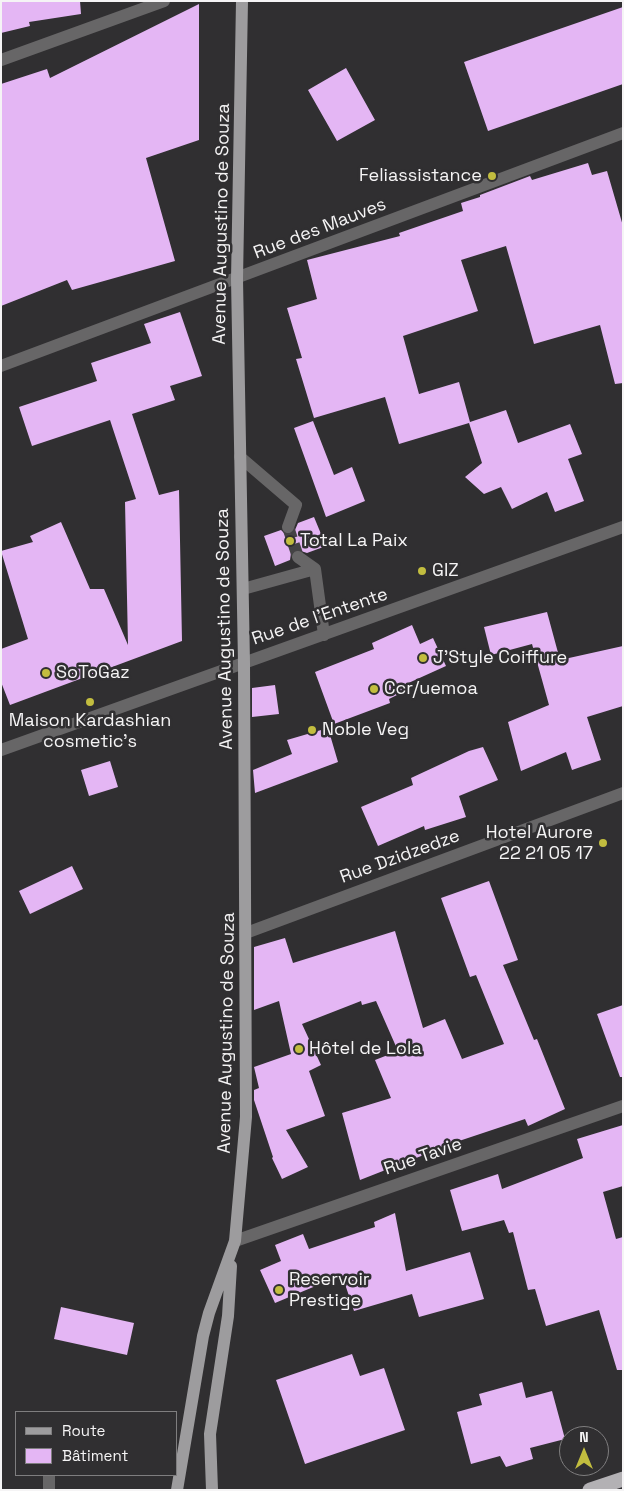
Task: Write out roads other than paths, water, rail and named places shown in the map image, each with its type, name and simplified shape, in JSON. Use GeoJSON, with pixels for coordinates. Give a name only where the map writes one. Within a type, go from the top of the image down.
{"type":"FeatureCollection","features":[{"type":"Feature","properties":{"kind":"highway"},"geometry":{"type":"LineString","coordinates":[[590,1490],[623,1479]]}},
{"type":"Feature","properties":{"kind":"main road","name":"Avenue Augustino de Souza"},"geometry":{"type":"LineString","coordinates":[[212,1490],[210,1434],[228,1316],[232,1255],[235,1241],[246,1117],[244,663],[237,279],[242,1]]}},
{"type":"Feature","properties":{"kind":"main road","name":"Avenue Augustino de Souza"},"geometry":{"type":"LineString","coordinates":[[177,1490],[180,1450],[203,1336],[209,1313],[232,1255]]}},
{"type":"Feature","properties":{"kind":"street"},"geometry":{"type":"LineString","coordinates":[[1,60],[164,1]]}},
{"type":"Feature","properties":{"kind":"street","name":"Rue des Mauves"},"geometry":{"type":"LineString","coordinates":[[1,366],[623,133]]}},
{"type":"Feature","properties":{"kind":"street"},"geometry":{"type":"LineString","coordinates":[[240,457],[296,505],[288,527]]}},
{"type":"Feature","properties":{"kind":"street","name":"Rue de l'Entente"},"geometry":{"type":"LineString","coordinates":[[1,750],[623,527]]}},
{"type":"Feature","properties":{"kind":"street"},"geometry":{"type":"LineString","coordinates":[[298,557],[315,569],[324,635]]}},
{"type":"Feature","properties":{"kind":"street"},"geometry":{"type":"LineString","coordinates":[[242,589],[315,569]]}},
{"type":"Feature","properties":{"kind":"street","name":"Rue Dzidzedze"},"geometry":{"type":"LineString","coordinates":[[246,933],[623,793]]}},
{"type":"Feature","properties":{"kind":"street","name":"Rue Tavie"},"geometry":{"type":"LineString","coordinates":[[235,1241],[623,1106]]}},
{"type":"Feature","properties":{"kind":"street"},"geometry":{"type":"LineString","coordinates":[[48,1490],[49,1476]]}},
{"type":"Feature","properties":{"kind":"tunnel"},"geometry":{"type":"LineString","coordinates":[[288,527],[298,557]]}},
{"type":"Feature","properties":{"kind":"place","name":"Feliassistance"},"geometry":{"type":"Point","coordinates":[492,176]}},
{"type":"Feature","properties":{"kind":"place","name":"Total La Paix"},"geometry":{"type":"Point","coordinates":[290,541]}},
{"type":"Feature","properties":{"kind":"place","name":"GIZ"},"geometry":{"type":"Point","coordinates":[422,571]}},
{"type":"Feature","properties":{"kind":"place","name":"J'Style Coiffure"},"geometry":{"type":"Point","coordinates":[423,658]}},
{"type":"Feature","properties":{"kind":"place","name":"SoToGaz"},"geometry":{"type":"Point","coordinates":[46,673]}},
{"type":"Feature","properties":{"kind":"place","name":"Ccr/uemoa"},"geometry":{"type":"Point","coordinates":[374,689]}},
{"type":"Feature","properties":{"kind":"place","name":"Maison Kardashian cosmetic's"},"geometry":{"type":"Point","coordinates":[90,702]}},
{"type":"Feature","properties":{"kind":"place","name":"Noble Veg"},"geometry":{"type":"Point","coordinates":[312,730]}},
{"type":"Feature","properties":{"kind":"place","name":"Hotel Aurore 22 21 05 17"},"geometry":{"type":"Point","coordinates":[603,843]}},
{"type":"Feature","properties":{"kind":"place","name":"Hôtel de Lola"},"geometry":{"type":"Point","coordinates":[299,1049]}},
{"type":"Feature","properties":{"kind":"place","name":"Reservoir Prestige"},"geometry":{"type":"Point","coordinates":[279,1290]}}]}
